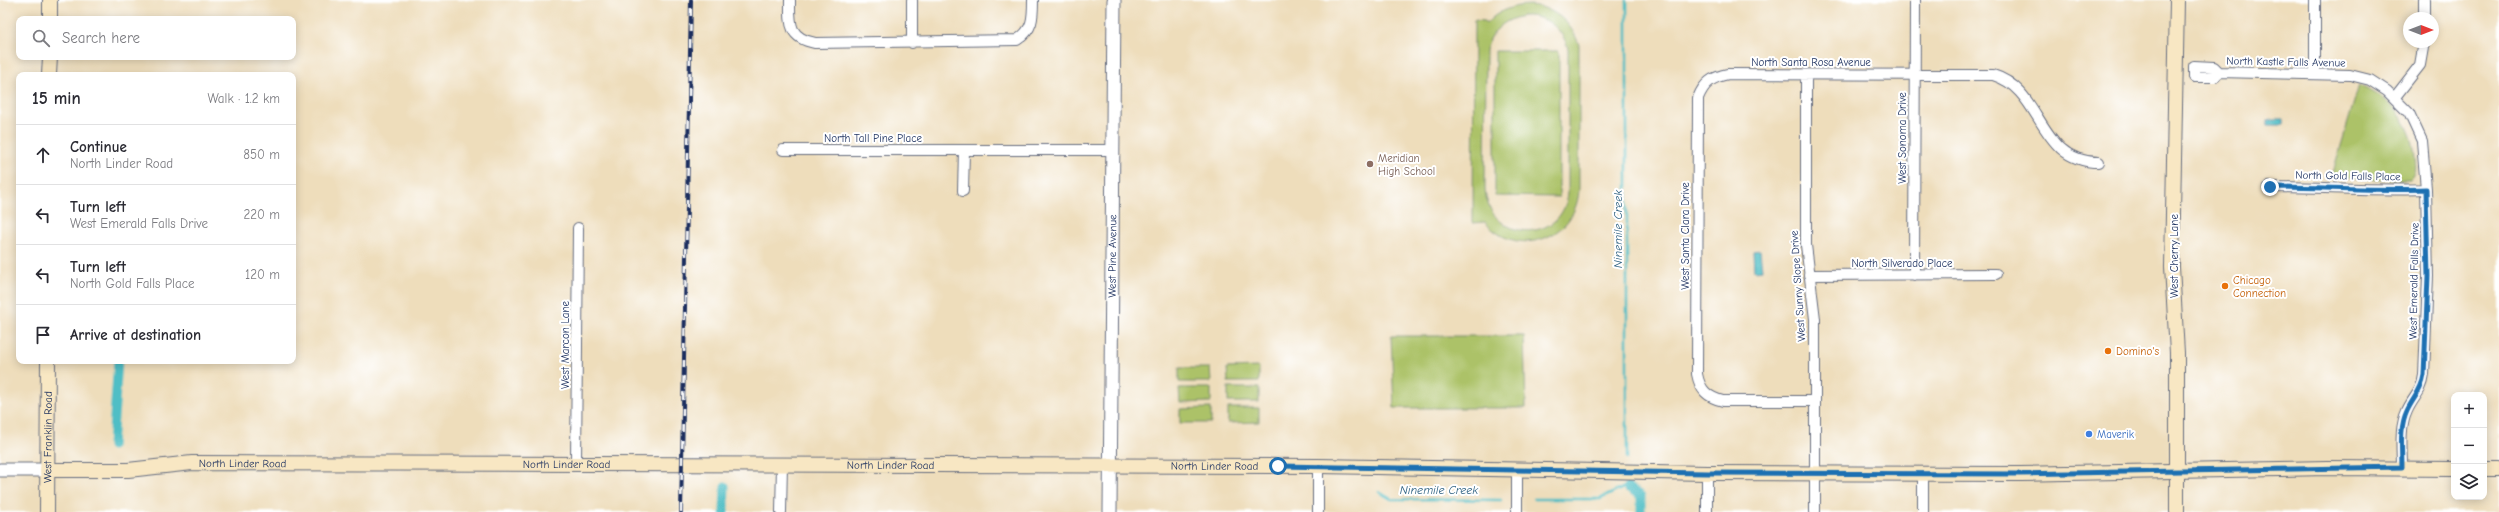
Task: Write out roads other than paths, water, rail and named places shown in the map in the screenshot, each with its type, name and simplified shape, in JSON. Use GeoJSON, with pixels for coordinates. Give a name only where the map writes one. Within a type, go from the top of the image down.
{"type":"FeatureCollection","features":[{"type":"Feature","properties":{"kind":"main road"},"geometry":{"type":"LineString","coordinates":[[50,0],[50,16]]}},
{"type":"Feature","properties":{"kind":"main road","name":"West Cherry Lane"},"geometry":{"type":"LineString","coordinates":[[2177,0],[2177,72],[2172,267],[2177,353],[2177,512]]}},
{"type":"Feature","properties":{"kind":"main road"},"geometry":{"type":"LineString","coordinates":[[49,72],[50,60]]}},
{"type":"Feature","properties":{"kind":"main road","name":"West Franklin Road"},"geometry":{"type":"LineString","coordinates":[[47,512],[48,364]]}},
{"type":"Feature","properties":{"kind":"main road","name":"North Linder Road"},"geometry":{"type":"LineString","coordinates":[[47,470],[128,470],[192,463],[1318,466],[1707,473],[1815,472],[2046,474],[2177,470],[2402,467],[2451,469]]}},
{"type":"Feature","properties":{"kind":"main road"},"geometry":{"type":"LineString","coordinates":[[2487,469],[2499,469]]}},
{"type":"Feature","properties":{"kind":"street"},"geometry":{"type":"LineString","coordinates":[[790,0],[790,25],[796,35],[805,41],[815,43],[1007,42],[1016,40],[1026,34],[1033,17],[1033,0]]}},
{"type":"Feature","properties":{"kind":"street"},"geometry":{"type":"LineString","coordinates":[[912,0],[912,43]]}},
{"type":"Feature","properties":{"kind":"street","name":"West Pine Avenue"},"geometry":{"type":"LineString","coordinates":[[1110,512],[1114,0]]}},
{"type":"Feature","properties":{"kind":"street","name":"West Sonoma Drive"},"geometry":{"type":"LineString","coordinates":[[1914,275],[1915,0]]}},
{"type":"Feature","properties":{"kind":"street"},"geometry":{"type":"LineString","coordinates":[[2315,0],[2315,73]]}},
{"type":"Feature","properties":{"kind":"street"},"geometry":{"type":"LineString","coordinates":[[2424,0],[2424,12]]}},
{"type":"Feature","properties":{"kind":"street"},"geometry":{"type":"LineString","coordinates":[[2395,97],[2420,65],[2423,48]]}},
{"type":"Feature","properties":{"kind":"street","name":"North Kastle Falls Avenue"},"geometry":{"type":"LineString","coordinates":[[2177,72],[2193,73],[2194,66],[2214,66],[2219,72],[2340,73],[2360,77],[2379,85],[2395,97]]}},
{"type":"Feature","properties":{"kind":"street","name":"North Santa Rosa Avenue"},"geometry":{"type":"LineString","coordinates":[[1709,81],[1728,74],[1993,76],[2003,78],[2020,90],[2042,128],[2069,156],[2078,160],[2098,162]]}},
{"type":"Feature","properties":{"kind":"street","name":"West Sunny Slope Drive"},"geometry":{"type":"LineString","coordinates":[[1806,74],[1806,245],[1815,319],[1815,512]]}},
{"type":"Feature","properties":{"kind":"street","name":"West Santa Clara Drive"},"geometry":{"type":"LineString","coordinates":[[1709,81],[1702,89],[1698,98],[1697,374],[1699,384],[1704,393],[1713,398],[1723,400],[1815,401]]}},
{"type":"Feature","properties":{"kind":"street","name":"West Emerald Falls Drive"},"geometry":{"type":"LineString","coordinates":[[2395,97],[2409,113],[2418,132],[2423,151],[2426,189],[2428,276],[2423,387],[2408,410],[2402,423],[2402,467]]}},
{"type":"Feature","properties":{"kind":"street","name":"North Tall Pine Place"},"geometry":{"type":"LineString","coordinates":[[783,150],[1114,150]]}},
{"type":"Feature","properties":{"kind":"street"},"geometry":{"type":"LineString","coordinates":[[964,150],[964,191]]}},
{"type":"Feature","properties":{"kind":"street","name":"North Gold Falls Place"},"geometry":{"type":"LineString","coordinates":[[2270,187],[2327,187],[2383,191],[2426,189]]}},
{"type":"Feature","properties":{"kind":"street","name":"West Marcon Lane"},"geometry":{"type":"LineString","coordinates":[[576,463],[578,228]]}},
{"type":"Feature","properties":{"kind":"street","name":"North Silverado Place"},"geometry":{"type":"LineString","coordinates":[[1809,275],[1996,274]]}},
{"type":"Feature","properties":{"kind":"street"},"geometry":{"type":"LineString","coordinates":[[781,512],[782,464]]}},
{"type":"Feature","properties":{"kind":"street"},"geometry":{"type":"LineString","coordinates":[[1318,466],[1318,512]]}},
{"type":"Feature","properties":{"kind":"street"},"geometry":{"type":"LineString","coordinates":[[0,470],[47,470]]}},
{"type":"Feature","properties":{"kind":"street"},"geometry":{"type":"LineString","coordinates":[[1517,470],[1517,512]]}},
{"type":"Feature","properties":{"kind":"street"},"geometry":{"type":"LineString","coordinates":[[1707,473],[1707,512]]}},
{"type":"Feature","properties":{"kind":"street"},"geometry":{"type":"LineString","coordinates":[[1923,473],[1923,512]]}},
{"type":"Feature","properties":{"kind":"water"},"geometry":{"type":"Polygon","coordinates":[[[2267,119],[2283,119],[2283,125],[2267,125],[2267,119]]]}},
{"type":"Feature","properties":{"kind":"water"},"geometry":{"type":"Polygon","coordinates":[[[1760,250],[1762,270],[1754,271],[1753,251],[1760,250]]]}},
{"type":"Feature","properties":{"kind":"waterway","name":"Ninemile Creek"},"geometry":{"type":"LineString","coordinates":[[1627,0],[1627,458]]}},
{"type":"Feature","properties":{"kind":"waterway"},"geometry":{"type":"LineString","coordinates":[[112,446],[118,364]]}},
{"type":"Feature","properties":{"kind":"waterway"},"geometry":{"type":"LineString","coordinates":[[724,512],[725,486]]}},
{"type":"Feature","properties":{"kind":"waterway","name":"Ninemile Creek"},"geometry":{"type":"LineString","coordinates":[[1534,499],[1600,499],[1627,486]]}},
{"type":"Feature","properties":{"kind":"waterway"},"geometry":{"type":"LineString","coordinates":[[1627,487],[1641,496],[1641,512]]}},
{"type":"Feature","properties":{"kind":"waterway","name":"Ninemile Creek"},"geometry":{"type":"LineString","coordinates":[[1379,492],[1391,499],[1501,500]]}},
{"type":"Feature","properties":{"kind":"railway"},"geometry":{"type":"LineString","coordinates":[[681,512],[691,0]]}},
{"type":"Feature","properties":{"kind":"place","name":"Meridian High School"},"geometry":{"type":"Point","coordinates":[1370,164]}},
{"type":"Feature","properties":{"kind":"place","name":"Chicago Connection"},"geometry":{"type":"Point","coordinates":[2225,286]}},
{"type":"Feature","properties":{"kind":"place","name":"Domino's"},"geometry":{"type":"Point","coordinates":[2108,351]}},
{"type":"Feature","properties":{"kind":"place","name":"Maverik"},"geometry":{"type":"Point","coordinates":[2089,434]}}]}
